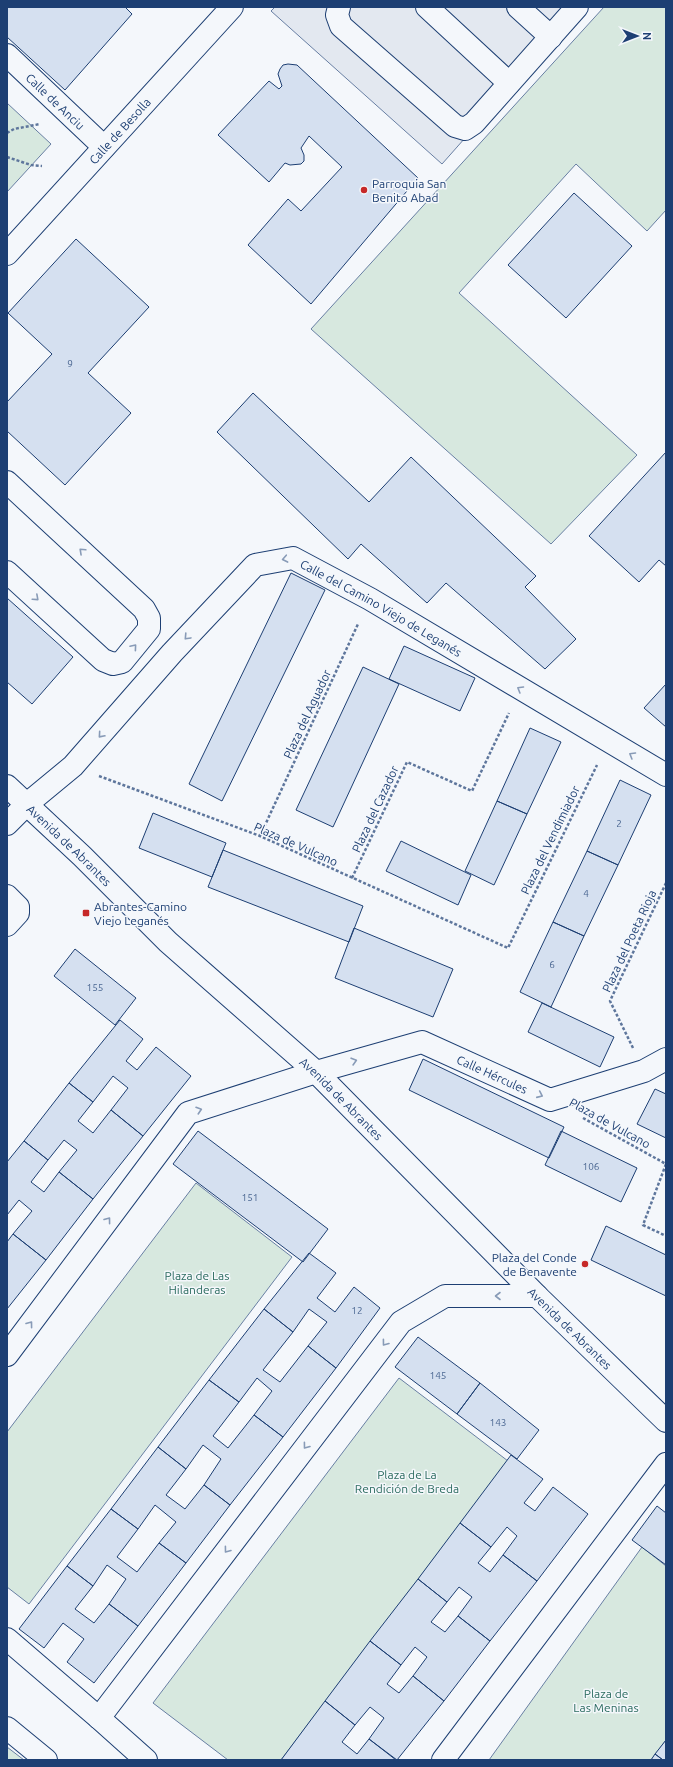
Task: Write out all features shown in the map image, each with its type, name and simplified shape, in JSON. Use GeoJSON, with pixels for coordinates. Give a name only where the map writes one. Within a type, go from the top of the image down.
{"type":"FeatureCollection","features":[{"type":"Feature","properties":{"kind":"street","name":"Calle de Besolla"},"geometry":{"type":"LineString","coordinates":[[7,254],[232,7]]}},
{"type":"Feature","properties":{"kind":"street"},"geometry":{"type":"LineString","coordinates":[[339,7],[337,15],[341,26],[455,126],[465,128],[474,123],[577,7]]}},
{"type":"Feature","properties":{"kind":"street"},"geometry":{"type":"LineString","coordinates":[[427,7],[509,83]]}},
{"type":"Feature","properties":{"kind":"street"},"geometry":{"type":"LineString","coordinates":[[518,7],[550,37]]}},
{"type":"Feature","properties":{"kind":"street","name":"Calle de Anciu"},"geometry":{"type":"LineString","coordinates":[[7,55],[104,147]]}},
{"type":"Feature","properties":{"kind":"street"},"geometry":{"type":"LineString","coordinates":[[7,482],[144,609],[149,618],[149,629],[122,662],[113,664],[103,660],[7,572]]}},
{"type":"Feature","properties":{"kind":"street","name":"Calle del Camino Viejo de Leganés"},"geometry":{"type":"LineString","coordinates":[[7,824],[27,804],[73,766],[172,653],[255,565],[292,558],[370,600],[666,775]]}},
{"type":"Feature","properties":{"kind":"street","name":"Avenida de Abrantes"},"geometry":{"type":"LineString","coordinates":[[7,786],[112,885],[168,942],[316,1072],[537,1296],[666,1421]]}},
{"type":"Feature","properties":{"kind":"street"},"geometry":{"type":"LineString","coordinates":[[7,896],[18,907],[18,913],[7,925]]}},
{"type":"Feature","properties":{"kind":"street","name":"Calle Hércules"},"geometry":{"type":"LineString","coordinates":[[316,1072],[422,1042],[550,1100]]}},
{"type":"Feature","properties":{"kind":"street"},"geometry":{"type":"LineString","coordinates":[[550,1100],[644,1071],[666,1059]]}},
{"type":"Feature","properties":{"kind":"street"},"geometry":{"type":"LineString","coordinates":[[7,1355],[188,1113],[316,1072]]}},
{"type":"Feature","properties":{"kind":"street"},"geometry":{"type":"LineString","coordinates":[[99,1718],[401,1322],[445,1296],[537,1296]]}},
{"type":"Feature","properties":{"kind":"street"},"geometry":{"type":"LineString","coordinates":[[443,1760],[666,1464]]}},
{"type":"Feature","properties":{"kind":"street"},"geometry":{"type":"LineString","coordinates":[[7,1639],[146,1760]]}},
{"type":"Feature","properties":{"kind":"street"},"geometry":{"type":"LineString","coordinates":[[7,1728],[46,1760]]}},
{"type":"Feature","properties":{"kind":"path"},"geometry":{"type":"LineString","coordinates":[[7,133],[14,128],[43,124]]}},
{"type":"Feature","properties":{"kind":"path"},"geometry":{"type":"LineString","coordinates":[[7,157],[31,165],[42,166]]}},
{"type":"Feature","properties":{"kind":"path","name":"Plaza del Aguador"},"geometry":{"type":"LineString","coordinates":[[260,836],[370,600]]}},
{"type":"Feature","properties":{"kind":"path","name":"Plaza del Cazador"},"geometry":{"type":"LineString","coordinates":[[352,878],[407,762],[472,791],[521,690]]}},
{"type":"Feature","properties":{"kind":"path","name":"Plaza del Vendimiador"},"geometry":{"type":"LineString","coordinates":[[508,948],[608,741]]}},
{"type":"Feature","properties":{"kind":"path","name":"Plaza de Vulcano"},"geometry":{"type":"LineString","coordinates":[[73,766],[260,836],[508,948]]}},
{"type":"Feature","properties":{"kind":"path","name":"Plaza del Poeta Rioja"},"geometry":{"type":"LineString","coordinates":[[644,1071],[610,1001],[666,883]]}},
{"type":"Feature","properties":{"kind":"path","name":"Plaza de Vulcano"},"geometry":{"type":"LineString","coordinates":[[550,1100],[666,1164],[643,1225],[666,1236]]}},
{"type":"Feature","properties":{"kind":"green space"},"geometry":{"type":"Polygon","coordinates":[[[604,7],[666,7],[666,210],[647,231],[576,164],[459,293],[637,455],[551,544],[311,329],[604,7]]]}},
{"type":"Feature","properties":{"kind":"green space"},"geometry":{"type":"Polygon","coordinates":[[[7,103],[51,144],[7,192],[7,103]]]}},
{"type":"Feature","properties":{"kind":"green space","name":"Plaza de Las Hilanderas"},"geometry":{"type":"Polygon","coordinates":[[[196,1183],[292,1257],[29,1604],[7,1587],[7,1432],[196,1183]]]}},
{"type":"Feature","properties":{"kind":"green space","name":"Plaza de La Rendición de Breda"},"geometry":{"type":"Polygon","coordinates":[[[399,1378],[508,1461],[281,1760],[228,1760],[153,1703],[399,1378]]]}},
{"type":"Feature","properties":{"kind":"green space","name":"Plaza de Las Meninas"},"geometry":{"type":"Polygon","coordinates":[[[642,1547],[666,1566],[666,1740],[651,1760],[489,1760],[642,1547]]]}},
{"type":"Feature","properties":{"kind":"green space"},"geometry":{"type":"Polygon","coordinates":[[[7,1747],[24,1760],[7,1760],[7,1747]]]}},
{"type":"Feature","properties":{"kind":"shaded area"},"geometry":{"type":"Polygon","coordinates":[[[275,7],[581,7],[442,164],[271,11],[275,7]]]}},
{"type":"Feature","properties":{"kind":"building"},"geometry":{"type":"Polygon","coordinates":[[[7,7],[125,7],[132,14],[65,90],[7,37],[7,7]]]}},
{"type":"Feature","properties":{"kind":"building","name":"Parroquia San Benito Abad"},"geometry":{"type":"Polygon","coordinates":[[[283,65],[297,65],[418,178],[311,304],[248,245],[288,199],[301,211],[342,167],[309,136],[301,148],[304,155],[304,161],[301,164],[290,165],[285,163],[269,182],[218,135],[269,81],[279,89],[282,86],[278,74],[283,65]]]}},
{"type":"Feature","properties":{"kind":"building"},"geometry":{"type":"Polygon","coordinates":[[[574,193],[632,246],[566,318],[508,265],[574,193]]]}},
{"type":"Feature","properties":{"kind":"building"},"geometry":{"type":"Polygon","coordinates":[[[76,239],[149,307],[88,373],[131,413],[65,485],[7,431],[7,402],[52,354],[8,313],[76,239]]]}},
{"type":"Feature","properties":{"kind":"building"},"geometry":{"type":"Polygon","coordinates":[[[253,393],[369,502],[411,457],[536,576],[525,587],[576,639],[545,669],[446,583],[427,603],[361,544],[348,559],[217,432],[253,393]]]}},
{"type":"Feature","properties":{"kind":"building"},"geometry":{"type":"Polygon","coordinates":[[[666,452],[666,566],[659,560],[639,582],[589,536],[666,452]]]}},
{"type":"Feature","properties":{"kind":"building"},"geometry":{"type":"Polygon","coordinates":[[[291,573],[325,590],[222,801],[189,784],[291,573]]]}},
{"type":"Feature","properties":{"kind":"building"},"geometry":{"type":"Polygon","coordinates":[[[7,598],[73,657],[32,704],[7,682],[7,598]]]}},
{"type":"Feature","properties":{"kind":"building"},"geometry":{"type":"Polygon","coordinates":[[[404,646],[475,678],[460,711],[389,679],[404,646]]]}},
{"type":"Feature","properties":{"kind":"building"},"geometry":{"type":"Polygon","coordinates":[[[363,667],[399,684],[333,827],[296,810],[363,667]]]}},
{"type":"Feature","properties":{"kind":"building"},"geometry":{"type":"Polygon","coordinates":[[[666,684],[666,727],[644,708],[666,684]]]}},
{"type":"Feature","properties":{"kind":"building"},"geometry":{"type":"Polygon","coordinates":[[[530,728],[561,742],[527,814],[497,801],[530,728]]]}},
{"type":"Feature","properties":{"kind":"building"},"geometry":{"type":"Polygon","coordinates":[[[620,780],[651,795],[618,865],[587,851],[620,780]]]}},
{"type":"Feature","properties":{"kind":"building"},"geometry":{"type":"Polygon","coordinates":[[[497,801],[527,814],[494,885],[465,871],[497,801]]]}},
{"type":"Feature","properties":{"kind":"building"},"geometry":{"type":"Polygon","coordinates":[[[153,813],[226,843],[212,877],[139,848],[153,813]]]}},
{"type":"Feature","properties":{"kind":"building"},"geometry":{"type":"Polygon","coordinates":[[[401,841],[471,875],[458,905],[386,871],[401,841]]]}},
{"type":"Feature","properties":{"kind":"building"},"geometry":{"type":"Polygon","coordinates":[[[223,850],[363,906],[349,942],[208,887],[223,850]]]}},
{"type":"Feature","properties":{"kind":"building"},"geometry":{"type":"Polygon","coordinates":[[[587,851],[618,865],[584,936],[553,922],[587,851]]]}},
{"type":"Feature","properties":{"kind":"building"},"geometry":{"type":"Polygon","coordinates":[[[553,922],[584,936],[551,1007],[520,992],[553,922]]]}},
{"type":"Feature","properties":{"kind":"building"},"geometry":{"type":"Polygon","coordinates":[[[354,928],[453,969],[433,1017],[335,978],[354,928]]]}},
{"type":"Feature","properties":{"kind":"building"},"geometry":{"type":"Polygon","coordinates":[[[75,949],[136,998],[115,1025],[54,976],[75,949]]]}},
{"type":"Feature","properties":{"kind":"building"},"geometry":{"type":"Polygon","coordinates":[[[542,1003],[614,1037],[600,1067],[528,1032],[542,1003]]]}},
{"type":"Feature","properties":{"kind":"building"},"geometry":{"type":"Polygon","coordinates":[[[120,1020],[143,1039],[126,1061],[137,1070],[156,1047],[191,1076],[143,1136],[111,1110],[128,1088],[113,1076],[93,1102],[69,1083],[120,1020]]]}},
{"type":"Feature","properties":{"kind":"building"},"geometry":{"type":"Polygon","coordinates":[[[423,1059],[564,1127],[549,1158],[409,1090],[423,1059]]]}},
{"type":"Feature","properties":{"kind":"building"},"geometry":{"type":"Polygon","coordinates":[[[69,1083],[93,1102],[78,1121],[93,1133],[111,1110],[143,1136],[93,1199],[59,1172],[77,1150],[64,1140],[48,1160],[24,1141],[69,1083]]]}},
{"type":"Feature","properties":{"kind":"building"},"geometry":{"type":"Polygon","coordinates":[[[655,1089],[666,1094],[666,1138],[637,1124],[655,1089]]]}},
{"type":"Feature","properties":{"kind":"building"},"geometry":{"type":"Polygon","coordinates":[[[198,1131],[328,1229],[303,1262],[173,1164],[198,1131]]]}},
{"type":"Feature","properties":{"kind":"building"},"geometry":{"type":"Polygon","coordinates":[[[561,1131],[637,1168],[621,1202],[545,1165],[561,1131]]]}},
{"type":"Feature","properties":{"kind":"building"},"geometry":{"type":"Polygon","coordinates":[[[24,1141],[48,1160],[31,1182],[44,1192],[59,1172],[93,1199],[46,1260],[13,1234],[32,1211],[19,1200],[7,1215],[7,1162],[24,1141]]]}},
{"type":"Feature","properties":{"kind":"building"},"geometry":{"type":"Polygon","coordinates":[[[606,1226],[666,1255],[666,1296],[591,1260],[606,1226]]]}},
{"type":"Feature","properties":{"kind":"building"},"geometry":{"type":"Polygon","coordinates":[[[13,1234],[46,1260],[7,1309],[7,1242],[13,1234]]]}},
{"type":"Feature","properties":{"kind":"building"},"geometry":{"type":"Polygon","coordinates":[[[309,1253],[336,1273],[317,1298],[335,1312],[354,1287],[380,1308],[336,1368],[308,1346],[327,1322],[309,1309],[293,1332],[264,1309],[309,1253]]]}},
{"type":"Feature","properties":{"kind":"building"},"geometry":{"type":"Polygon","coordinates":[[[264,1309],[293,1332],[263,1370],[280,1382],[308,1346],[336,1368],[283,1437],[254,1415],[272,1391],[257,1378],[239,1402],[209,1380],[264,1309]]]}},
{"type":"Feature","properties":{"kind":"building"},"geometry":{"type":"Polygon","coordinates":[[[418,1337],[480,1383],[457,1414],[395,1367],[418,1337]]]}},
{"type":"Feature","properties":{"kind":"building"},"geometry":{"type":"Polygon","coordinates":[[[209,1380],[239,1402],[213,1436],[228,1448],[254,1415],[283,1437],[230,1505],[204,1485],[221,1459],[203,1445],[186,1469],[158,1447],[209,1380]]]}},
{"type":"Feature","properties":{"kind":"building"},"geometry":{"type":"Polygon","coordinates":[[[480,1383],[539,1430],[517,1459],[457,1414],[480,1383]]]}},
{"type":"Feature","properties":{"kind":"building"},"geometry":{"type":"Polygon","coordinates":[[[158,1447],[186,1469],[166,1495],[185,1509],[204,1485],[230,1505],[186,1563],[159,1543],[176,1522],[155,1505],[138,1529],[111,1509],[158,1447]]]}},
{"type":"Feature","properties":{"kind":"building"},"geometry":{"type":"Polygon","coordinates":[[[511,1455],[543,1479],[524,1503],[535,1511],[553,1487],[588,1514],[537,1581],[503,1555],[517,1536],[507,1527],[491,1547],[460,1523],[511,1455]]]}},
{"type":"Feature","properties":{"kind":"building"},"geometry":{"type":"Polygon","coordinates":[[[657,1506],[666,1513],[666,1565],[632,1540],[657,1506]]]}},
{"type":"Feature","properties":{"kind":"building"},"geometry":{"type":"Polygon","coordinates":[[[111,1509],[138,1529],[117,1557],[137,1572],[159,1543],[186,1563],[138,1626],[109,1604],[126,1579],[107,1565],[93,1586],[67,1566],[111,1509]]]}},
{"type":"Feature","properties":{"kind":"building"},"geometry":{"type":"Polygon","coordinates":[[[460,1523],[491,1547],[478,1563],[490,1572],[503,1555],[537,1581],[490,1641],[458,1616],[472,1597],[459,1587],[447,1602],[418,1579],[460,1523]]]}},
{"type":"Feature","properties":{"kind":"building"},"geometry":{"type":"Polygon","coordinates":[[[67,1566],[93,1586],[75,1609],[94,1623],[109,1604],[138,1626],[94,1683],[67,1662],[84,1639],[63,1623],[44,1648],[19,1629],[67,1566]]]}},
{"type":"Feature","properties":{"kind":"building"},"geometry":{"type":"Polygon","coordinates":[[[418,1579],[447,1602],[431,1622],[445,1632],[458,1616],[490,1641],[444,1701],[413,1676],[427,1657],[415,1647],[401,1665],[370,1641],[418,1579]]]}},
{"type":"Feature","properties":{"kind":"building"},"geometry":{"type":"Polygon","coordinates":[[[370,1641],[401,1665],[387,1684],[399,1693],[413,1676],[444,1701],[397,1760],[369,1739],[384,1718],[370,1707],[355,1725],[325,1701],[370,1641]]]}},
{"type":"Feature","properties":{"kind":"building"},"geometry":{"type":"Polygon","coordinates":[[[325,1701],[355,1725],[342,1742],[357,1754],[369,1739],[396,1760],[281,1760],[325,1701]]]}},
{"type":"Feature","properties":{"kind":"building"},"geometry":{"type":"Polygon","coordinates":[[[666,1740],[666,1760],[663,1760],[655,1754],[666,1740]]]}},
{"type":"Feature","properties":{"kind":"building"},"geometry":{"type":"Polygon","coordinates":[[[655,1754],[663,1760],[651,1760],[655,1754]]]}},
{"type":"Feature","properties":{"kind":"place","name":"Parroquia San Benito Abad"},"geometry":{"type":"Point","coordinates":[364,190]}},
{"type":"Feature","properties":{"kind":"place","name":"Abrantes-Camino Viejo Leganés"},"geometry":{"type":"Point","coordinates":[86,913]}},
{"type":"Feature","properties":{"kind":"place","name":"Plaza del Conde de Benavente"},"geometry":{"type":"Point","coordinates":[585,1264]}}]}
